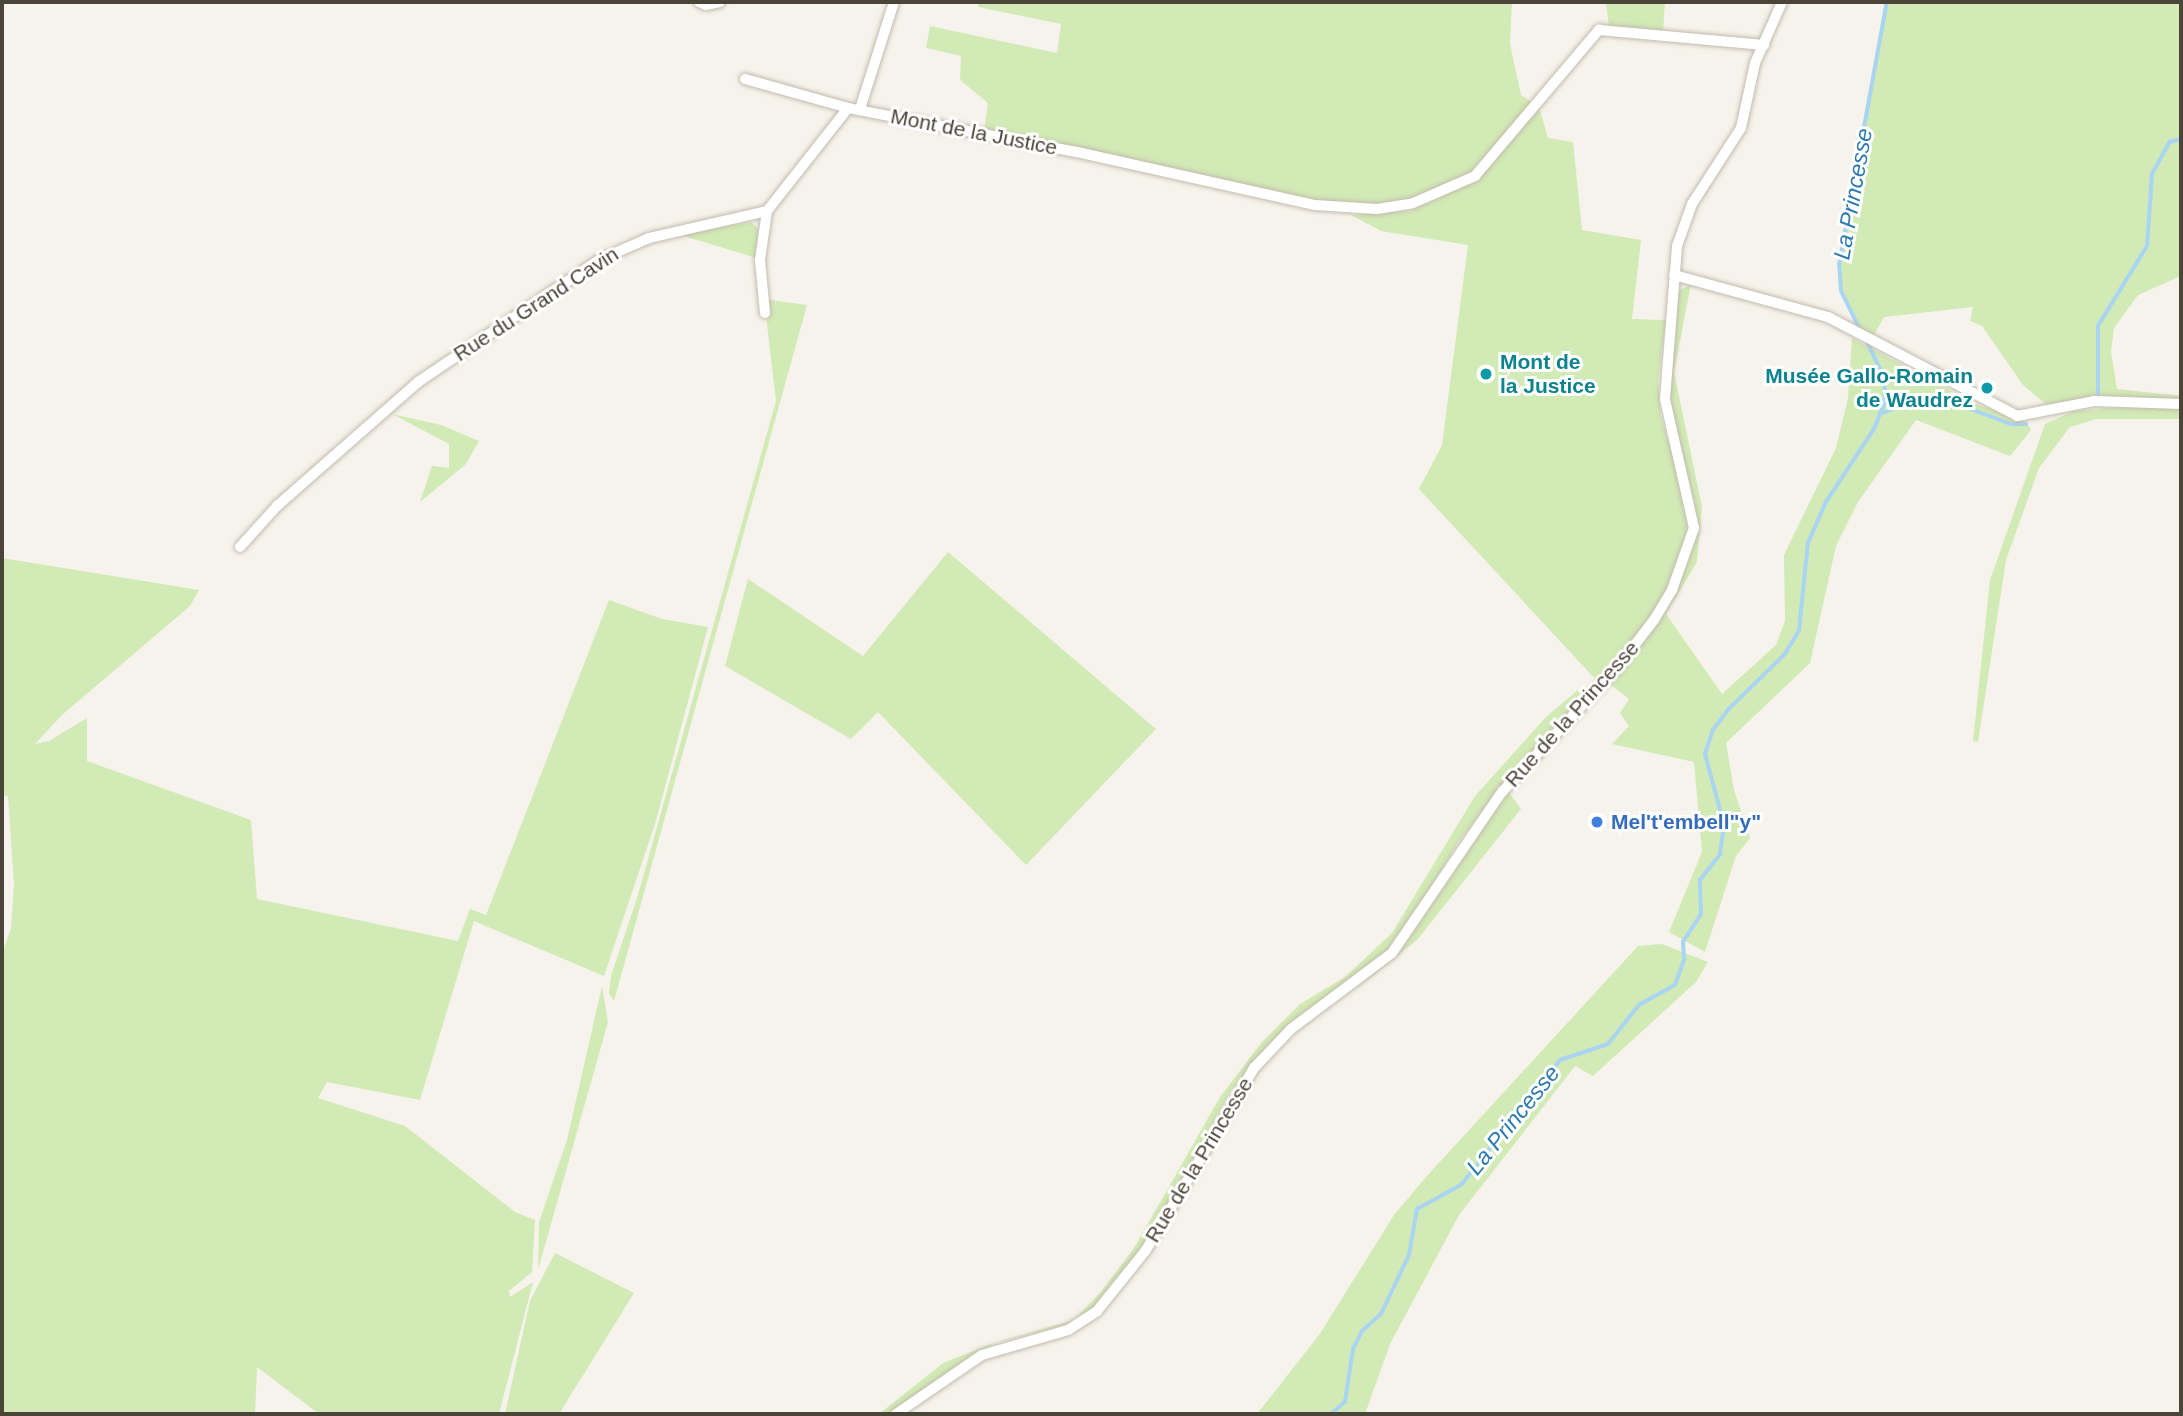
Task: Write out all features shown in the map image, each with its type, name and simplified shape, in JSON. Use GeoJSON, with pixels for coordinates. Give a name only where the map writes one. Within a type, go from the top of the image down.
{"type":"FeatureCollection","features":[{"type":"Feature","properties":{"kind":"street"},"geometry":{"type":"LineString","coordinates":[[699,2],[706,5],[720,2]]}},
{"type":"Feature","properties":{"kind":"street"},"geometry":{"type":"LineString","coordinates":[[765,313],[760,260],[767,211],[854,109],[894,2]]}},
{"type":"Feature","properties":{"kind":"street","name":"Rue de la Princesse"},"geometry":{"type":"LineString","coordinates":[[896,1414],[982,1355],[1068,1330],[1089,1318],[1146,1250],[1254,1068],[1291,1029],[1397,947],[1490,807],[1627,656],[1672,590],[1694,528],[1665,399],[1674,275],[1684,220],[1736,139],[1755,63],[1782,2]]}},
{"type":"Feature","properties":{"kind":"street","name":"Mont de la Justice"},"geometry":{"type":"LineString","coordinates":[[854,109],[1315,205],[1377,209],[1413,203],[1475,176],[1599,30],[1764,45]]}},
{"type":"Feature","properties":{"kind":"street"},"geometry":{"type":"LineString","coordinates":[[744,79],[854,109]]}},
{"type":"Feature","properties":{"kind":"street","name":"Rue du Grand Cavin"},"geometry":{"type":"LineString","coordinates":[[240,547],[277,506],[418,382],[599,260],[649,239],[767,211]]}},
{"type":"Feature","properties":{"kind":"street"},"geometry":{"type":"LineString","coordinates":[[1674,275],[1777,300],[1854,332],[2017,416],[2094,401],[2181,404]]}},
{"type":"Feature","properties":{"kind":"green space"},"geometry":{"type":"Polygon","coordinates":[[[979,2],[1512,2],[1510,44],[1521,95],[1539,107],[1548,138],[1573,142],[1582,230],[1641,240],[1632,319],[1666,320],[1658,382],[1661,417],[1687,503],[1687,534],[1682,567],[1638,638],[1570,713],[1518,765],[1459,841],[1395,946],[1253,1064],[1231,1091],[1147,1240],[1107,1296],[1081,1321],[994,1343],[1074,1320],[1101,1292],[1134,1248],[1220,1097],[1262,1042],[1300,1004],[1345,977],[1392,933],[1475,796],[1546,717],[1578,690],[1598,682],[1419,489],[1442,445],[1468,245],[1381,231],[1351,215],[1410,211],[1481,179],[1485,166],[1428,194],[1381,207],[1340,205],[984,130],[988,103],[960,80],[961,56],[926,48],[930,26],[1057,53],[1061,24],[978,7],[979,2]]]}},
{"type":"Feature","properties":{"kind":"green space"},"geometry":{"type":"Polygon","coordinates":[[[1606,2],[1665,2],[1663,32],[1609,26],[1606,2]]]}},
{"type":"Feature","properties":{"kind":"green space"},"geometry":{"type":"Polygon","coordinates":[[[1887,2],[2181,2],[2181,276],[2138,295],[2114,328],[2111,352],[2117,389],[2181,396],[2181,402],[2124,396],[2049,407],[2023,385],[1982,326],[1970,321],[1973,307],[1884,317],[1873,337],[1859,331],[1840,287],[1841,263],[1887,2]]]}},
{"type":"Feature","properties":{"kind":"green space"},"geometry":{"type":"Polygon","coordinates":[[[751,222],[758,229],[757,258],[680,235],[751,222]]]}},
{"type":"Feature","properties":{"kind":"green space"},"geometry":{"type":"Polygon","coordinates":[[[1691,284],[1674,372],[1702,507],[1697,562],[1666,614],[1722,694],[1776,645],[1785,621],[1784,555],[1836,448],[1848,398],[1852,338],[1976,404],[2027,422],[2031,430],[2010,456],[1916,420],[1858,502],[1836,546],[1810,663],[1726,743],[1734,790],[1750,838],[1736,856],[1705,952],[1669,932],[1702,852],[1694,762],[1612,744],[1629,726],[1620,713],[1629,699],[1610,684],[1650,632],[1694,532],[1695,505],[1667,390],[1675,293],[1691,284]]]}},
{"type":"Feature","properties":{"kind":"green space"},"geometry":{"type":"Polygon","coordinates":[[[764,299],[807,305],[614,1001],[609,993],[611,976],[638,895],[776,401],[764,299]]]}},
{"type":"Feature","properties":{"kind":"green space"},"geometry":{"type":"Polygon","coordinates":[[[2132,406],[2181,409],[2181,419],[2096,419],[2070,427],[2039,468],[2006,560],[1978,742],[1973,741],[1990,580],[2045,424],[2074,411],[2132,406]]]}},
{"type":"Feature","properties":{"kind":"green space"},"geometry":{"type":"Polygon","coordinates":[[[392,414],[441,425],[479,441],[466,464],[420,502],[432,466],[449,468],[449,444],[392,414]]]}},
{"type":"Feature","properties":{"kind":"green space"},"geometry":{"type":"Polygon","coordinates":[[[948,552],[1156,729],[1026,865],[878,712],[851,739],[725,666],[748,579],[863,656],[948,552]]]}},
{"type":"Feature","properties":{"kind":"green space"},"geometry":{"type":"Polygon","coordinates":[[[2,558],[199,590],[190,606],[62,715],[35,744],[49,741],[87,718],[87,761],[251,820],[257,899],[458,941],[470,909],[486,915],[609,600],[662,619],[708,627],[655,824],[604,976],[474,921],[420,1100],[327,1082],[318,1098],[405,1126],[515,1212],[535,1220],[532,1272],[509,1291],[510,1297],[533,1282],[499,1414],[319,1414],[257,1367],[255,1414],[2,1414],[2,954],[11,928],[14,885],[8,796],[2,795],[2,558]]]}},
{"type":"Feature","properties":{"kind":"green space"},"geometry":{"type":"Polygon","coordinates":[[[1508,791],[1521,809],[1417,940],[1356,989],[1408,940],[1508,791]]]}},
{"type":"Feature","properties":{"kind":"green space"},"geometry":{"type":"Polygon","coordinates":[[[1662,944],[1708,962],[1696,982],[1593,1076],[1575,1066],[1459,1215],[1390,1344],[1365,1414],[1257,1414],[1319,1335],[1394,1215],[1426,1177],[1638,946],[1662,944]]]}},
{"type":"Feature","properties":{"kind":"green space"},"geometry":{"type":"Polygon","coordinates":[[[602,986],[608,1022],[538,1270],[539,1222],[567,1140],[602,986]]]}},
{"type":"Feature","properties":{"kind":"green space"},"geometry":{"type":"Polygon","coordinates":[[[555,1253],[634,1293],[559,1414],[505,1414],[530,1301],[555,1253]]]}},
{"type":"Feature","properties":{"kind":"green space"},"geometry":{"type":"Polygon","coordinates":[[[994,1343],[888,1414],[879,1414],[943,1363],[994,1343]]]}},
{"type":"Feature","properties":{"kind":"waterway","name":"La Princesse"},"geometry":{"type":"LineString","coordinates":[[1860,330],[1841,291],[1839,265],[1887,2]]}},
{"type":"Feature","properties":{"kind":"waterway"},"geometry":{"type":"LineString","coordinates":[[2098,397],[2098,326],[2147,246],[2152,174],[2170,142],[2181,139]]}},
{"type":"Feature","properties":{"kind":"waterway","name":"La Princesse"},"geometry":{"type":"LineString","coordinates":[[1331,1414],[1345,1402],[1353,1349],[1362,1331],[1381,1314],[1409,1255],[1417,1209],[1461,1185],[1560,1060],[1608,1044],[1639,1005],[1675,985],[1684,960],[1683,942],[1701,914],[1700,880],[1720,854],[1724,825],[1705,754],[1713,730],[1729,709],[1785,654],[1799,631],[1808,543],[1826,502],[1874,429],[1885,402],[1884,378],[1866,340]]}},
{"type":"Feature","properties":{"kind":"waterway"},"geometry":{"type":"LineString","coordinates":[[1883,413],[1919,398],[1939,397],[2011,424],[2026,424]]}},
{"type":"Feature","properties":{"kind":"place","name":"Mont de la Justice"},"geometry":{"type":"Point","coordinates":[1486,374]}},
{"type":"Feature","properties":{"kind":"place","name":"Musée Gallo-Romain de Waudrez"},"geometry":{"type":"Point","coordinates":[1987,388]}},
{"type":"Feature","properties":{"kind":"place","name":"Mel't'embell\"y\""},"geometry":{"type":"Point","coordinates":[1597,822]}}]}
